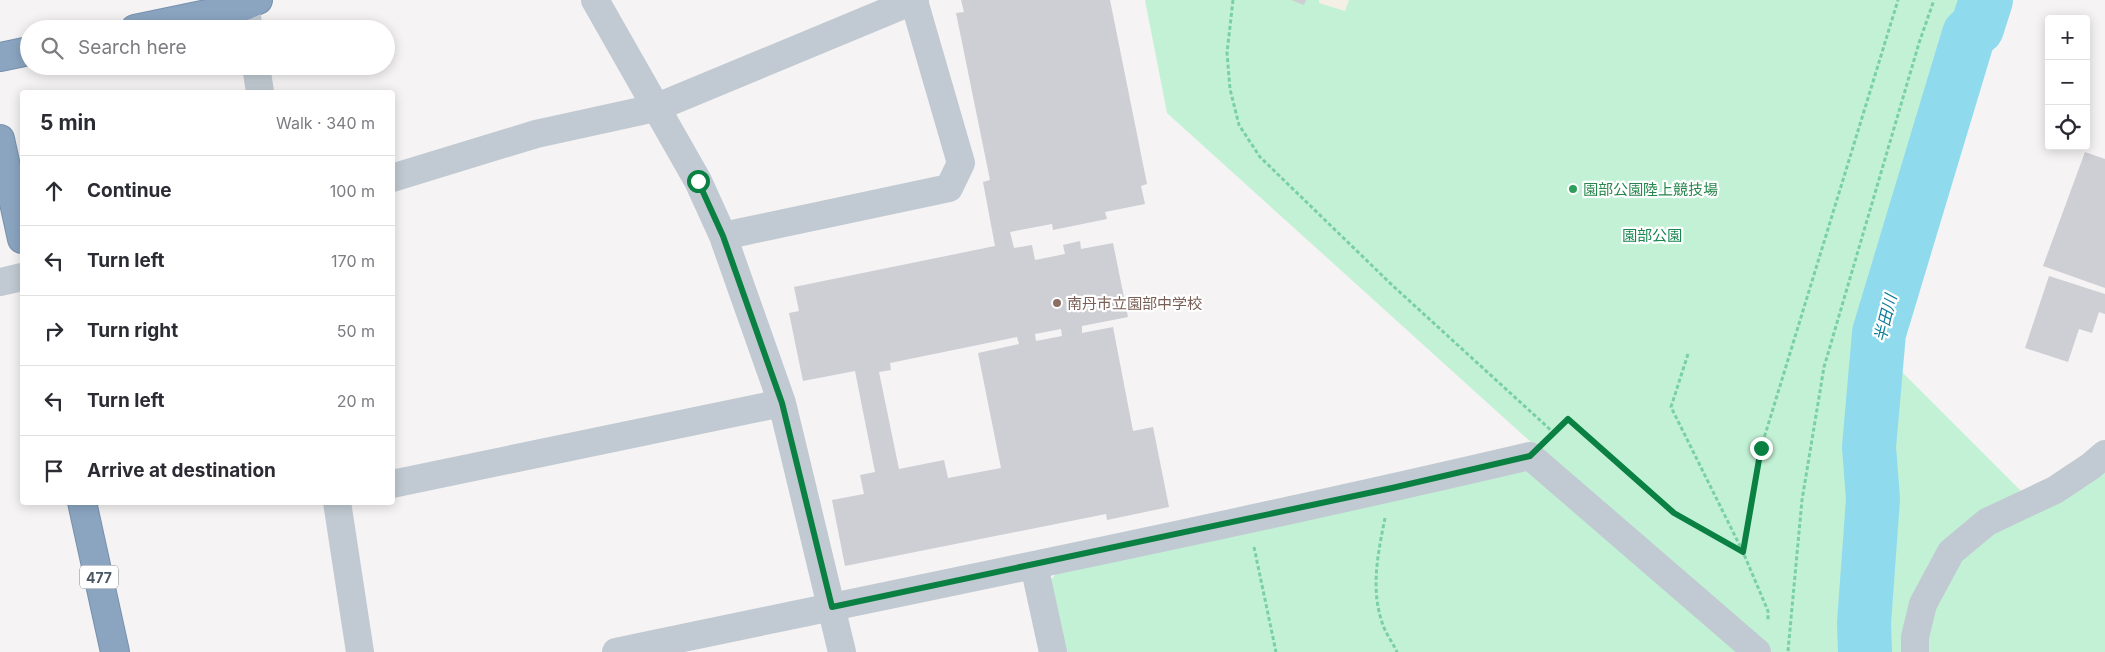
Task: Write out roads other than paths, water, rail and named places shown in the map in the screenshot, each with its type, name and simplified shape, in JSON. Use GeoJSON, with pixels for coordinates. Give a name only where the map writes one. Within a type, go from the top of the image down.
{"type":"FeatureCollection","features":[{"type":"Feature","properties":{"kind":"highway"},"geometry":{"type":"LineString","coordinates":[[186,20],[249,9]]}},
{"type":"Feature","properties":{"kind":"highway"},"geometry":{"type":"LineString","coordinates":[[0,57],[20,53]]}},
{"type":"Feature","properties":{"kind":"highway"},"geometry":{"type":"LineString","coordinates":[[0,139],[20,230]]}},
{"type":"Feature","properties":{"kind":"highway","name":"477"},"geometry":{"type":"LineString","coordinates":[[83,505],[116,652]]}},
{"type":"Feature","properties":{"kind":"street"},"geometry":{"type":"LineString","coordinates":[[595,0],[698,181],[723,236],[782,403],[842,652]]}},
{"type":"Feature","properties":{"kind":"street"},"geometry":{"type":"LineString","coordinates":[[395,177],[536,134],[655,108],[915,0],[961,163],[950,188],[723,236]]}},
{"type":"Feature","properties":{"kind":"street"},"geometry":{"type":"LineString","coordinates":[[257,75],[260,90]]}},
{"type":"Feature","properties":{"kind":"street"},"geometry":{"type":"LineString","coordinates":[[0,282],[20,277]]}},
{"type":"Feature","properties":{"kind":"street"},"geometry":{"type":"LineString","coordinates":[[395,483],[782,403]]}},
{"type":"Feature","properties":{"kind":"street"},"geometry":{"type":"LineString","coordinates":[[1915,652],[1914,637],[1923,604],[1951,552],[1987,522],[2055,490],[2105,454]]}},
{"type":"Feature","properties":{"kind":"street"},"geometry":{"type":"LineString","coordinates":[[616,652],[1034,565],[1392,488],[1530,456],[1762,640]]}},
{"type":"Feature","properties":{"kind":"street"},"geometry":{"type":"LineString","coordinates":[[336,505],[360,652]]}},
{"type":"Feature","properties":{"kind":"street"},"geometry":{"type":"LineString","coordinates":[[1034,565],[1053,652]]}},
{"type":"Feature","properties":{"kind":"waterway","name":"半田川"},"geometry":{"type":"LineString","coordinates":[[1865,652],[1864,623],[1873,499],[1869,447],[1879,333],[1969,34],[1977,28],[1986,0]]}},
{"type":"Feature","properties":{"kind":"place","name":"園部公園陸上競技場"},"geometry":{"type":"Point","coordinates":[1573,189]}},
{"type":"Feature","properties":{"kind":"place","name":"南丹市立園部中学校"},"geometry":{"type":"Point","coordinates":[1057,303]}},
{"type":"Feature","properties":{"kind":"park label","name":"園部公園"},"geometry":{"type":"Point","coordinates":[1652,235]}}]}
